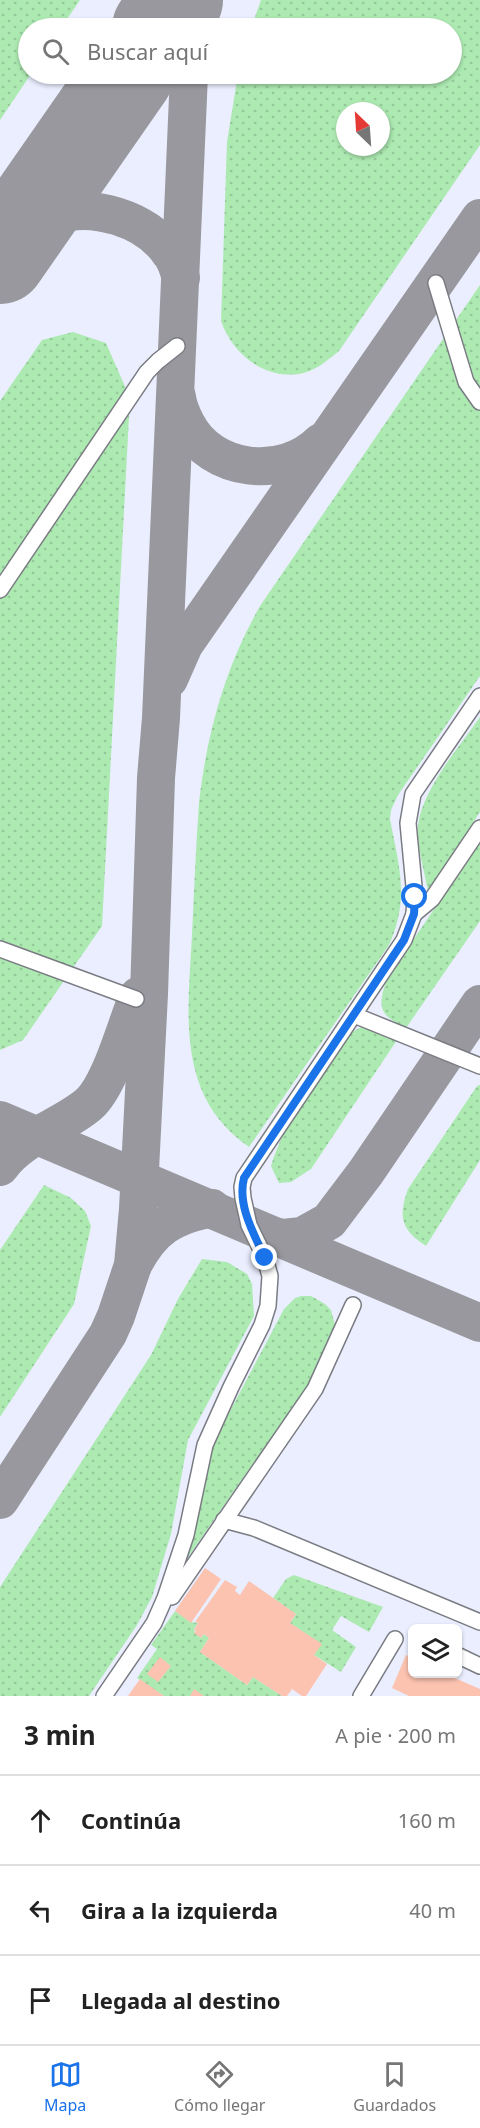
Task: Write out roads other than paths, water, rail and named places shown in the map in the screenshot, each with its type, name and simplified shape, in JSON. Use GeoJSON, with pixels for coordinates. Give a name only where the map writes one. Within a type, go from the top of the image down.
{"type":"FeatureCollection","features":[{"type":"Feature","properties":{"kind":"lane"},"geometry":{"type":"LineString","coordinates":[[436,283],[466,382],[480,402]]}},
{"type":"Feature","properties":{"kind":"lane"},"geometry":{"type":"LineString","coordinates":[[0,590],[147,372],[177,346]]}},
{"type":"Feature","properties":{"kind":"lane"},"geometry":{"type":"LineString","coordinates":[[154,1623],[186,1535],[205,1445],[262,1325],[268,1306],[270,1276],[265,1258],[249,1225],[243,1198],[244,1178],[404,940],[414,914],[415,897],[408,823],[413,794],[480,696]]}},
{"type":"Feature","properties":{"kind":"lane"},"geometry":{"type":"LineString","coordinates":[[414,914],[432,899],[480,828]]}},
{"type":"Feature","properties":{"kind":"lane"},"geometry":{"type":"LineString","coordinates":[[0,949],[136,999]]}},
{"type":"Feature","properties":{"kind":"lane"},"geometry":{"type":"LineString","coordinates":[[354,1015],[480,1066]]}},
{"type":"Feature","properties":{"kind":"lane"},"geometry":{"type":"LineString","coordinates":[[104,1696],[315,1389],[353,1305]]}},
{"type":"Feature","properties":{"kind":"lane"},"geometry":{"type":"LineString","coordinates":[[224,1520],[254,1528],[480,1622]]}},
{"type":"Feature","properties":{"kind":"lane"},"geometry":{"type":"LineString","coordinates":[[361,1696],[395,1639]]}},
{"type":"Feature","properties":{"kind":"lane"},"geometry":{"type":"LineString","coordinates":[[462,1657],[480,1666]]}}]}
